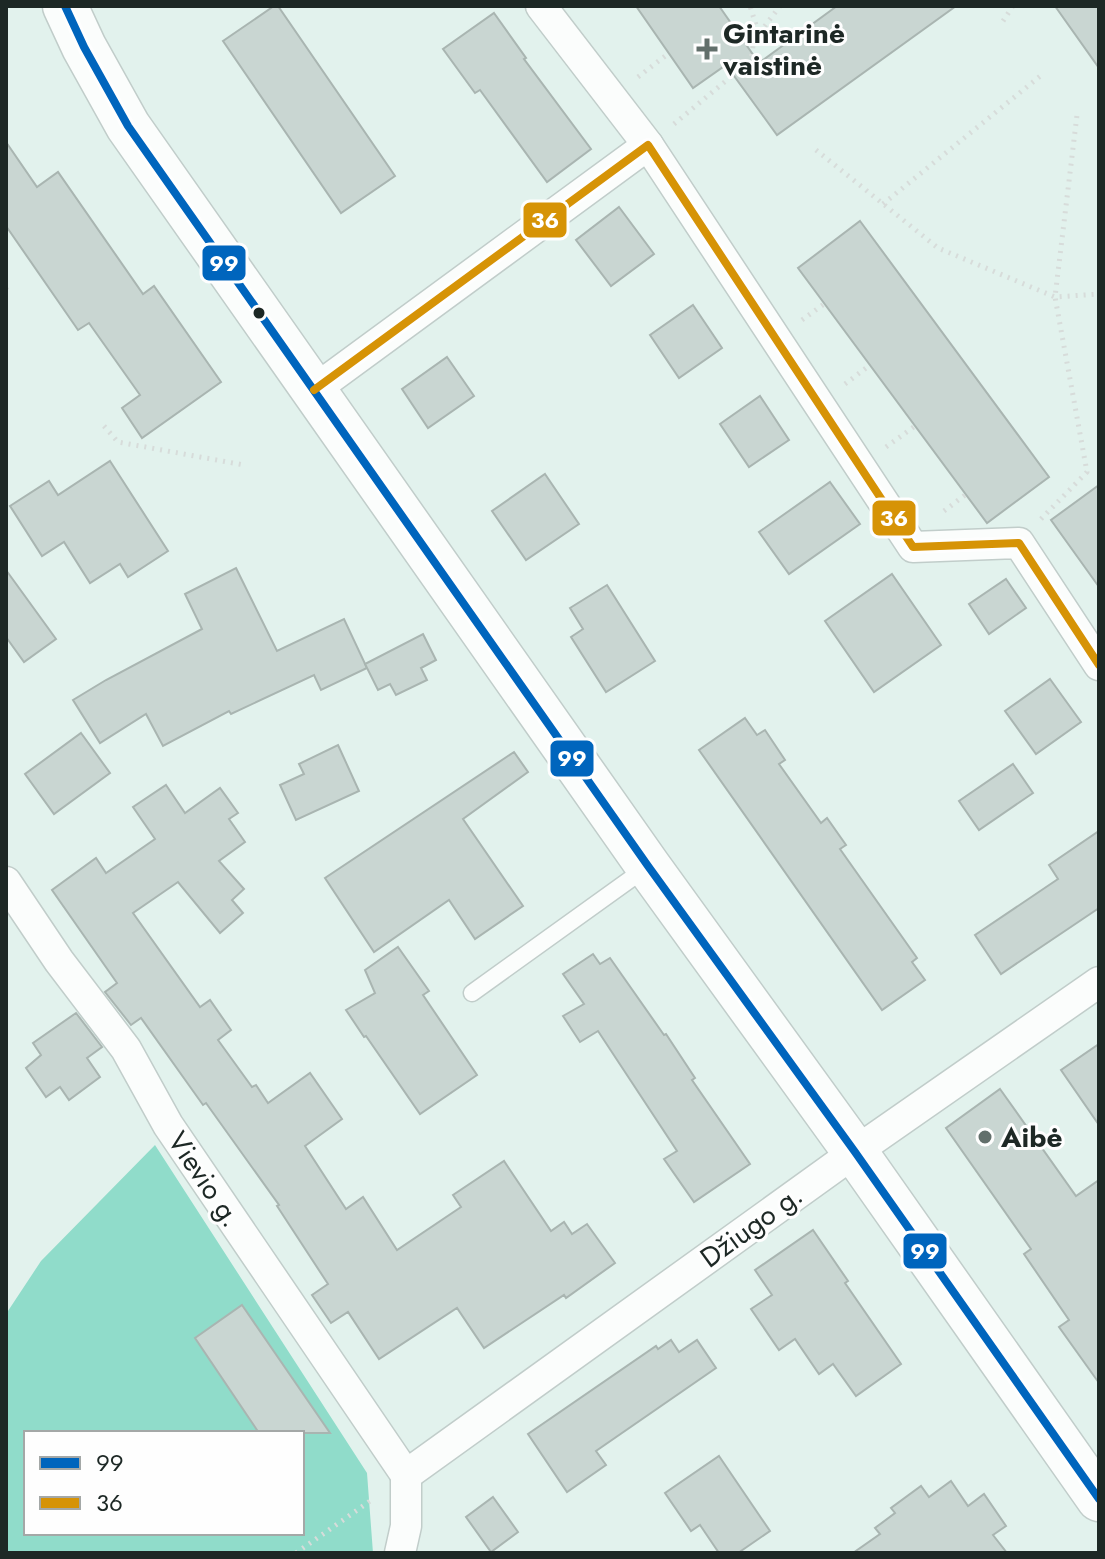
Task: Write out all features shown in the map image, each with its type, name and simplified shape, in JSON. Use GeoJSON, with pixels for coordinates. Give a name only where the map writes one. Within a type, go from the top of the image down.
{"type":"FeatureCollection","features":[{"type":"Feature","properties":{"kind":"street"},"geometry":{"type":"LineString","coordinates":[[65,6],[128,126],[648,866],[855,1152],[1099,1499]]}},
{"type":"Feature","properties":{"kind":"street"},"geometry":{"type":"LineString","coordinates":[[541,6],[648,145],[913,547],[1019,543],[1099,665]]}},
{"type":"Feature","properties":{"kind":"street"},"geometry":{"type":"LineString","coordinates":[[314,390],[648,145]]}},
{"type":"Feature","properties":{"kind":"street","name":"Vievio g."},"geometry":{"type":"LineString","coordinates":[[6,882],[59,961],[126,1049],[175,1135],[406,1475]]}},
{"type":"Feature","properties":{"kind":"street","name":"Džiugo g."},"geometry":{"type":"LineString","coordinates":[[406,1475],[855,1152],[1099,982]]}},
{"type":"Feature","properties":{"kind":"street"},"geometry":{"type":"LineString","coordinates":[[400,1553],[406,1526],[406,1475]]}},
{"type":"Feature","properties":{"kind":"lane"},"geometry":{"type":"LineString","coordinates":[[472,993],[648,866]]}},
{"type":"Feature","properties":{"kind":"path"},"geometry":{"type":"LineString","coordinates":[[648,145],[751,60],[756,25],[750,6]]}},
{"type":"Feature","properties":{"kind":"path"},"geometry":{"type":"LineString","coordinates":[[754,40],[780,6]]}},
{"type":"Feature","properties":{"kind":"path"},"geometry":{"type":"LineString","coordinates":[[1003,21],[1013,6]]}},
{"type":"Feature","properties":{"kind":"path"},"geometry":{"type":"LineString","coordinates":[[883,204],[1044,73]]}},
{"type":"Feature","properties":{"kind":"path"},"geometry":{"type":"LineString","coordinates":[[1019,543],[1087,472],[1055,297],[1077,115]]}},
{"type":"Feature","properties":{"kind":"path"},"geometry":{"type":"LineString","coordinates":[[816,150],[938,248],[1055,297],[1099,294]]}},
{"type":"Feature","properties":{"kind":"path"},"geometry":{"type":"LineString","coordinates":[[104,426],[118,442],[244,465]]}},
{"type":"Feature","properties":{"kind":"path"},"geometry":{"type":"LineString","coordinates":[[296,1553],[406,1475]]}},
{"type":"Feature","properties":{"kind":"green space"},"geometry":{"type":"Polygon","coordinates":[[[155,1145],[367,1473],[373,1553],[6,1553],[6,1314],[41,1261],[155,1145]]]}},
{"type":"Feature","properties":{"kind":"building"},"geometry":{"type":"Polygon","coordinates":[[[278,6],[395,176],[341,213],[223,41],[278,6]]]}},
{"type":"Feature","properties":{"kind":"building"},"geometry":{"type":"Polygon","coordinates":[[[636,6],[719,6],[759,63],[837,6],[956,6],[777,135],[726,65],[693,88],[636,6]]]}},
{"type":"Feature","properties":{"kind":"building"},"geometry":{"type":"Polygon","coordinates":[[[1055,6],[1099,6],[1099,68],[1055,6]]]}},
{"type":"Feature","properties":{"kind":"building"},"geometry":{"type":"Polygon","coordinates":[[[494,13],[591,149],[547,182],[480,90],[475,93],[443,49],[494,13]]]}},
{"type":"Feature","properties":{"kind":"building"},"geometry":{"type":"Polygon","coordinates":[[[6,142],[37,187],[58,172],[143,294],[154,286],[221,382],[142,438],[122,408],[140,395],[89,323],[78,330],[6,226],[6,142]]]}},
{"type":"Feature","properties":{"kind":"building"},"geometry":{"type":"Polygon","coordinates":[[[619,207],[654,254],[611,286],[576,240],[619,207]]]}},
{"type":"Feature","properties":{"kind":"building"},"geometry":{"type":"Polygon","coordinates":[[[860,221],[1049,477],[987,523],[798,268],[860,221]]]}},
{"type":"Feature","properties":{"kind":"building"},"geometry":{"type":"Polygon","coordinates":[[[693,305],[722,348],[679,378],[650,335],[693,305]]]}},
{"type":"Feature","properties":{"kind":"building"},"geometry":{"type":"Polygon","coordinates":[[[447,357],[474,396],[428,428],[402,389],[447,357]]]}},
{"type":"Feature","properties":{"kind":"building"},"geometry":{"type":"Polygon","coordinates":[[[760,396],[789,440],[749,467],[720,424],[760,396]]]}},
{"type":"Feature","properties":{"kind":"building"},"geometry":{"type":"Polygon","coordinates":[[[110,461],[168,551],[128,577],[120,564],[90,583],[64,542],[42,556],[10,506],[49,481],[58,495],[110,461]]]}},
{"type":"Feature","properties":{"kind":"building"},"geometry":{"type":"Polygon","coordinates":[[[545,474],[579,524],[526,560],[492,511],[545,474]]]}},
{"type":"Feature","properties":{"kind":"building"},"geometry":{"type":"Polygon","coordinates":[[[830,482],[860,524],[789,574],[759,532],[830,482]]]}},
{"type":"Feature","properties":{"kind":"building"},"geometry":{"type":"Polygon","coordinates":[[[1099,485],[1099,587],[1051,520],[1099,485]]]}},
{"type":"Feature","properties":{"kind":"building"},"geometry":{"type":"Polygon","coordinates":[[[236,568],[277,651],[344,619],[367,668],[321,690],[314,675],[231,714],[229,711],[163,746],[146,714],[100,743],[73,700],[202,629],[185,594],[236,568]]]}},
{"type":"Feature","properties":{"kind":"building"},"geometry":{"type":"Polygon","coordinates":[[[6,570],[56,639],[24,662],[6,637],[6,570]]]}},
{"type":"Feature","properties":{"kind":"building"},"geometry":{"type":"Polygon","coordinates":[[[892,574],[941,645],[874,692],[825,621],[892,574]]]}},
{"type":"Feature","properties":{"kind":"building"},"geometry":{"type":"Polygon","coordinates":[[[1006,579],[1026,608],[989,634],[969,604],[1006,579]]]}},
{"type":"Feature","properties":{"kind":"building"},"geometry":{"type":"Polygon","coordinates":[[[607,585],[655,661],[606,692],[571,637],[583,629],[570,608],[607,585]]]}},
{"type":"Feature","properties":{"kind":"building"},"geometry":{"type":"Polygon","coordinates":[[[423,634],[436,660],[421,668],[427,680],[396,695],[390,684],[378,690],[365,664],[423,634]]]}},
{"type":"Feature","properties":{"kind":"building"},"geometry":{"type":"Polygon","coordinates":[[[1050,679],[1081,722],[1036,754],[1005,711],[1050,679]]]}},
{"type":"Feature","properties":{"kind":"building"},"geometry":{"type":"Polygon","coordinates":[[[745,718],[757,735],[765,730],[785,760],[779,764],[821,823],[827,818],[846,845],[840,849],[917,958],[912,962],[925,980],[882,1010],[699,750],[745,718]]]}},
{"type":"Feature","properties":{"kind":"building"},"geometry":{"type":"Polygon","coordinates":[[[81,733],[110,773],[54,814],[25,774],[81,733]]]}},
{"type":"Feature","properties":{"kind":"building"},"geometry":{"type":"Polygon","coordinates":[[[338,745],[359,791],[296,820],[280,785],[304,774],[299,764],[338,745]]]}},
{"type":"Feature","properties":{"kind":"building"},"geometry":{"type":"Polygon","coordinates":[[[514,752],[528,772],[463,819],[523,906],[475,939],[449,900],[374,952],[325,878],[514,752]]]}},
{"type":"Feature","properties":{"kind":"building"},"geometry":{"type":"Polygon","coordinates":[[[1013,764],[1033,793],[979,830],[959,801],[1013,764]]]}},
{"type":"Feature","properties":{"kind":"building"},"geometry":{"type":"Polygon","coordinates":[[[166,785],[185,813],[220,788],[238,813],[229,819],[245,842],[219,861],[244,889],[232,900],[243,913],[220,933],[178,882],[133,913],[200,1007],[210,1000],[231,1030],[218,1040],[252,1087],[256,1085],[268,1103],[310,1073],[342,1119],[305,1146],[346,1209],[363,1197],[397,1250],[461,1207],[453,1195],[504,1161],[551,1231],[564,1222],[572,1234],[587,1224],[615,1263],[566,1298],[564,1295],[484,1348],[457,1308],[379,1359],[348,1312],[331,1323],[312,1295],[328,1284],[279,1205],[141,1018],[131,1025],[105,992],[117,983],[52,890],[96,858],[106,873],[155,839],[133,807],[166,785]]]}},
{"type":"Feature","properties":{"kind":"building"},"geometry":{"type":"Polygon","coordinates":[[[1099,831],[1099,908],[1001,974],[975,935],[1058,879],[1049,865],[1099,831]]]}},
{"type":"Feature","properties":{"kind":"building"},"geometry":{"type":"Polygon","coordinates":[[[398,947],[429,991],[423,995],[477,1075],[420,1114],[346,1010],[375,993],[365,970],[398,947]]]}},
{"type":"Feature","properties":{"kind":"building"},"geometry":{"type":"Polygon","coordinates":[[[593,954],[600,964],[610,958],[666,1034],[695,1078],[692,1080],[750,1164],[694,1202],[664,1159],[677,1151],[598,1031],[580,1042],[563,1016],[584,1004],[563,974],[593,954]]]}},
{"type":"Feature","properties":{"kind":"building"},"geometry":{"type":"Polygon","coordinates":[[[76,1013],[102,1047],[87,1058],[100,1077],[69,1100],[60,1087],[46,1097],[26,1068],[41,1055],[33,1043],[76,1013]]]}},
{"type":"Feature","properties":{"kind":"building"},"geometry":{"type":"Polygon","coordinates":[[[1099,1044],[1099,1125],[1061,1070],[1099,1044]]]}},
{"type":"Feature","properties":{"kind":"building"},"geometry":{"type":"Polygon","coordinates":[[[1000,1089],[1076,1196],[1099,1180],[1099,1383],[1059,1327],[1069,1320],[1024,1254],[1031,1249],[946,1128],[1000,1089]]]}},
{"type":"Feature","properties":{"kind":"building"},"geometry":{"type":"Polygon","coordinates":[[[813,1230],[901,1364],[856,1396],[833,1364],[819,1374],[795,1339],[779,1350],[751,1309],[772,1295],[755,1270],[813,1230]]]}},
{"type":"Feature","properties":{"kind":"building"},"geometry":{"type":"Polygon","coordinates":[[[242,1305],[330,1433],[258,1431],[195,1338],[242,1305]]]}},
{"type":"Feature","properties":{"kind":"building"},"geometry":{"type":"Polygon","coordinates":[[[671,1340],[679,1352],[697,1340],[716,1368],[596,1451],[606,1465],[567,1492],[528,1434],[656,1346],[658,1349],[671,1340]]]}},
{"type":"Feature","properties":{"kind":"building"},"geometry":{"type":"Polygon","coordinates":[[[719,1456],[770,1531],[738,1553],[719,1553],[700,1525],[691,1531],[665,1493],[719,1456]]]}},
{"type":"Feature","properties":{"kind":"building"},"geometry":{"type":"Polygon","coordinates":[[[951,1481],[968,1506],[984,1494],[1006,1526],[993,1535],[1007,1553],[853,1553],[880,1534],[875,1528],[895,1513],[891,1508],[921,1486],[929,1497],[951,1481]]]}},
{"type":"Feature","properties":{"kind":"building"},"geometry":{"type":"Polygon","coordinates":[[[493,1497],[518,1532],[491,1552],[466,1517],[493,1497]]]}},
{"type":"Feature","properties":{"kind":"transit line","name":"99"},"geometry":{"type":"LineString","coordinates":[[65,6],[128,126],[648,866],[855,1152],[1099,1499]]}},
{"type":"Feature","properties":{"kind":"transit line","name":"36"},"geometry":{"type":"LineString","coordinates":[[314,390],[648,145],[913,547],[1019,543],[1099,665]]}},
{"type":"Feature","properties":{"kind":"place","name":"Gintarinė vaistinė"},"geometry":{"type":"Point","coordinates":[707,49]}},
{"type":"Feature","properties":{"kind":"place","name":"Aibė"},"geometry":{"type":"Point","coordinates":[985,1137]}}]}
